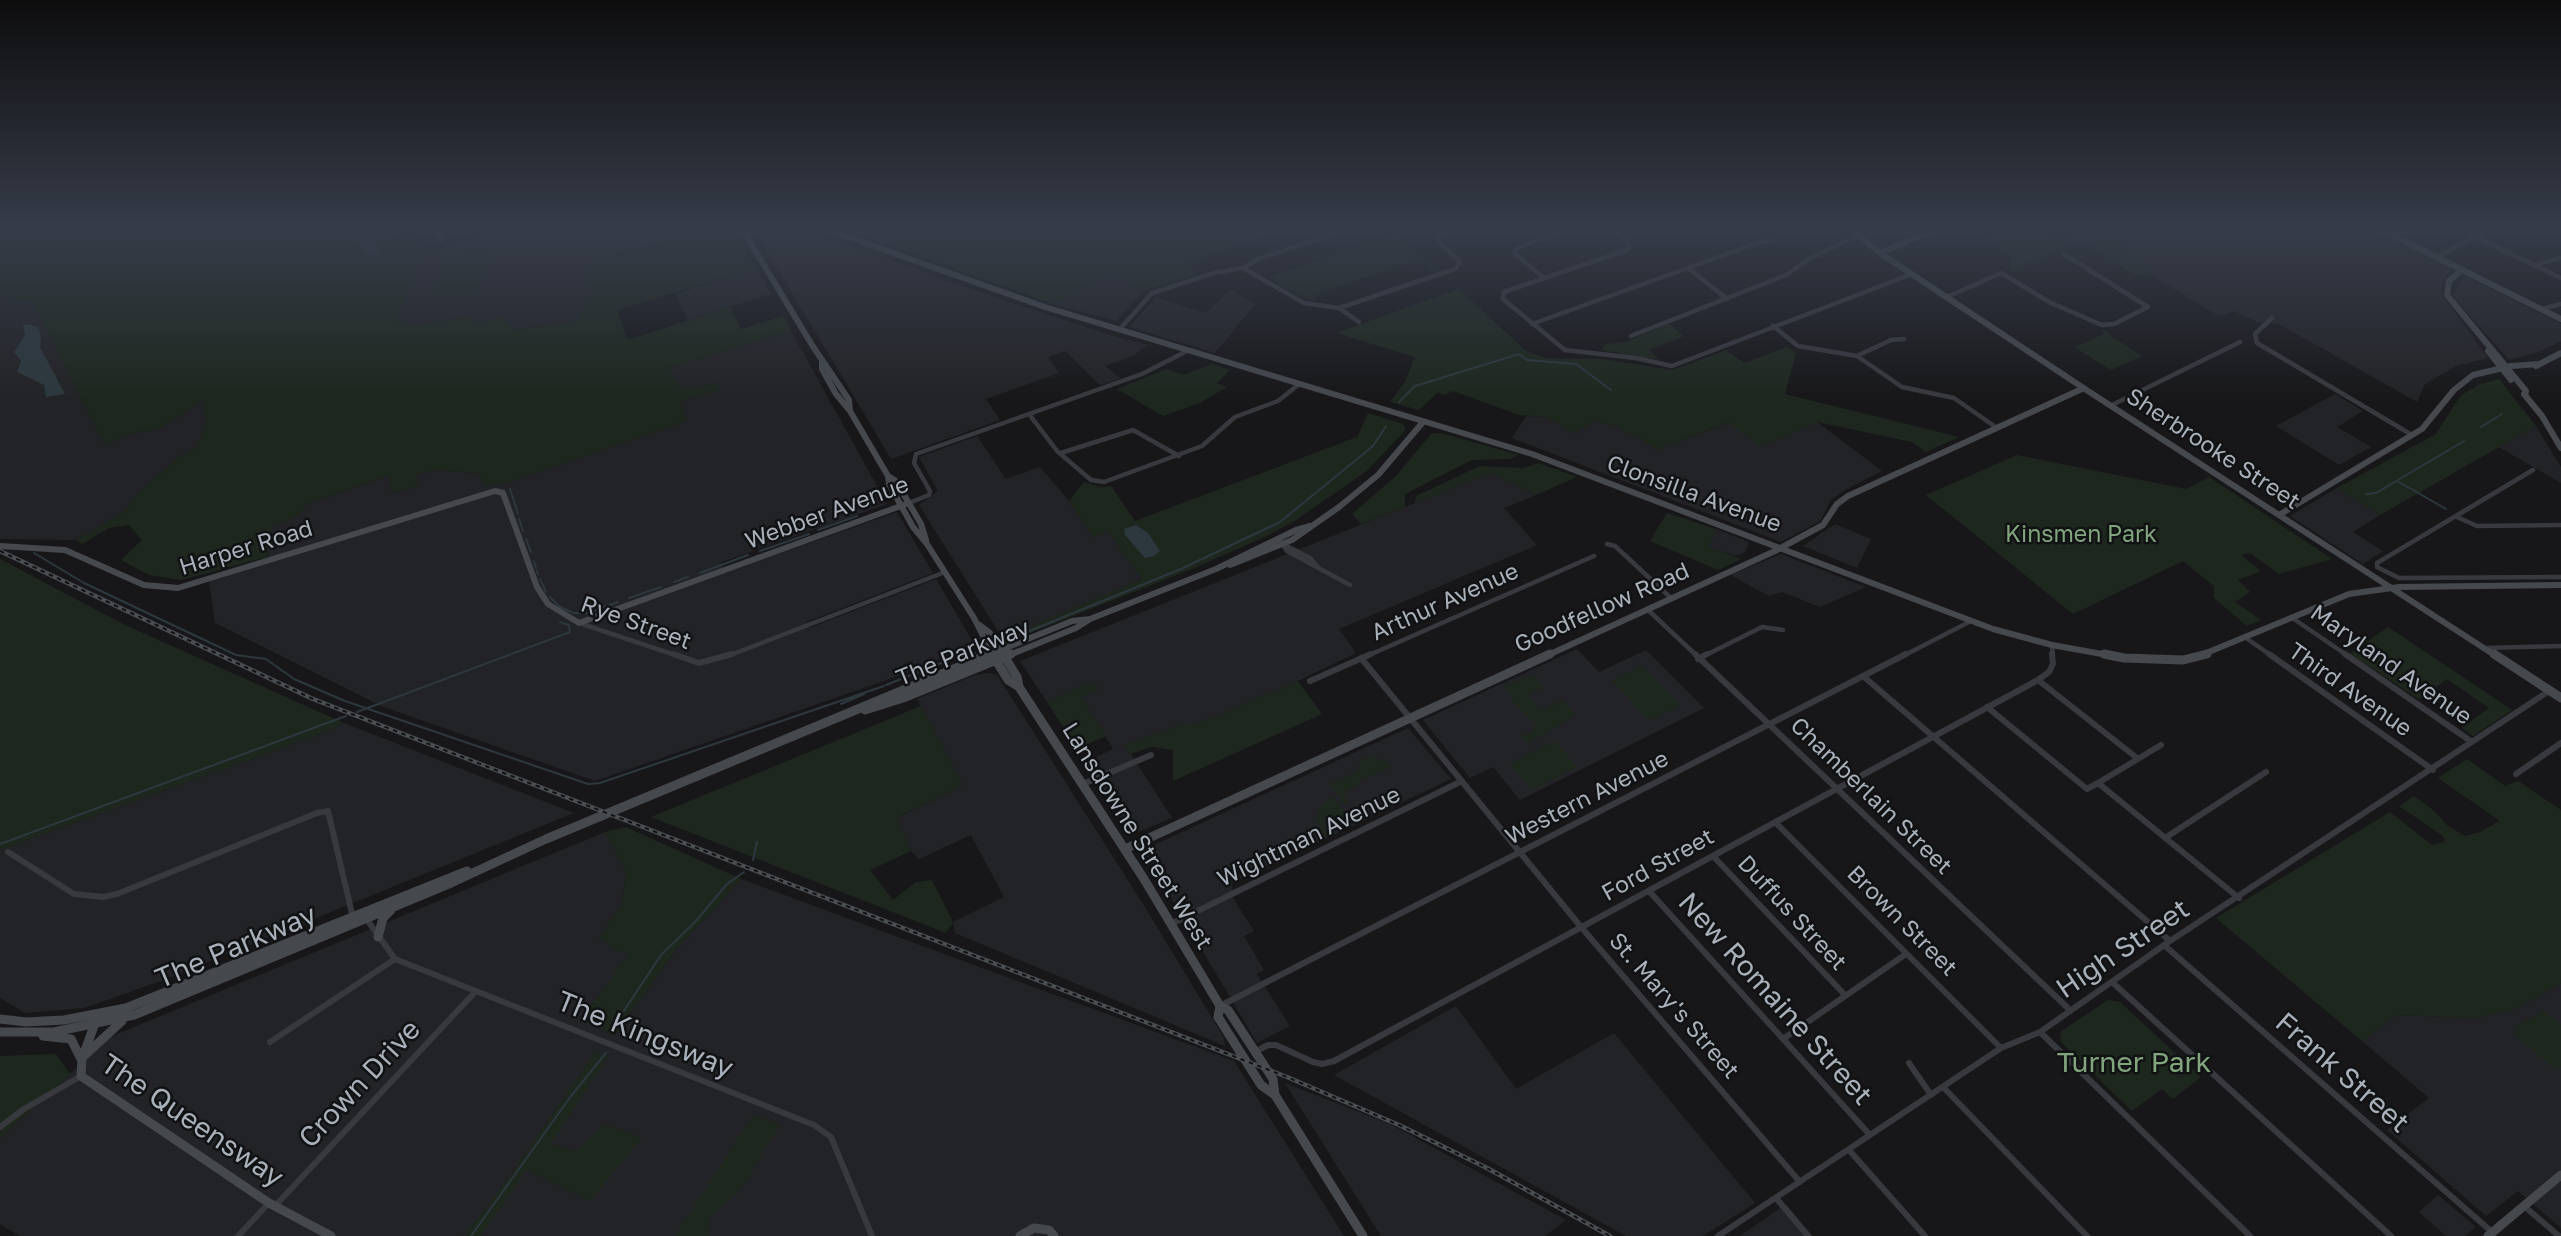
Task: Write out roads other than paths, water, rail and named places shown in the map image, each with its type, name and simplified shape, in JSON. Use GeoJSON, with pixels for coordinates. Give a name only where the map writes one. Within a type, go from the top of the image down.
{"type":"FeatureCollection","features":[{"type":"Feature","properties":{"kind":"main road","name":"Lansdowne Street West"},"geometry":{"type":"LineString","coordinates":[[779,285],[822,360],[822,369],[841,404],[850,411],[888,476],[889,484],[905,504],[913,527],[927,544],[978,624],[981,636],[1008,680],[1019,687]]}},
{"type":"Feature","properties":{"kind":"main road","name":"Clonsilla Avenue"},"geometry":{"type":"LineString","coordinates":[[977,285],[1543,458],[1971,621],[2052,645],[2124,658],[2173,661],[2208,654],[2349,594],[2391,588],[2561,585]]}},
{"type":"Feature","properties":{"kind":"main road","name":"Sherbrooke Street"},"geometry":{"type":"LineString","coordinates":[[1928,285],[2561,698]]}},
{"type":"Feature","properties":{"kind":"main road"},"geometry":{"type":"LineString","coordinates":[[2448,285],[2447,295],[2525,395],[2560,446]]}},
{"type":"Feature","properties":{"kind":"main road"},"geometry":{"type":"LineString","coordinates":[[2492,285],[2561,318]]}},
{"type":"Feature","properties":{"kind":"main road"},"geometry":{"type":"LineString","coordinates":[[2277,513],[2422,429],[2454,390],[2470,379],[2505,369],[2539,364],[2561,353]]}},
{"type":"Feature","properties":{"kind":"main road","name":"Goodfellow Road"},"geometry":{"type":"LineString","coordinates":[[1125,849],[1782,547],[1823,525],[1848,495],[2084,388]]}},
{"type":"Feature","properties":{"kind":"main road"},"geometry":{"type":"LineString","coordinates":[[1401,415],[1411,425],[1409,439]]}},
{"type":"Feature","properties":{"kind":"main road","name":"The Parkway"},"geometry":{"type":"LineString","coordinates":[[365,915],[396,906],[481,867],[848,715],[904,698],[994,657],[1076,628],[1090,619],[1216,569],[1241,562],[1310,526],[1366,486],[1423,422]]}},
{"type":"Feature","properties":{"kind":"main road"},"geometry":{"type":"LineString","coordinates":[[1409,439],[1424,429],[1440,426]]}},
{"type":"Feature","properties":{"kind":"main road","name":"Harper Road"},"geometry":{"type":"LineString","coordinates":[[0,546],[65,550],[144,585],[170,588],[195,584],[489,492],[503,494]]}},
{"type":"Feature","properties":{"kind":"main road","name":"Rye Street"},"geometry":{"type":"LineString","coordinates":[[503,494],[537,587],[548,604],[579,623]]}},
{"type":"Feature","properties":{"kind":"main road","name":"Webber Avenue"},"geometry":{"type":"LineString","coordinates":[[579,623],[905,504]]}},
{"type":"Feature","properties":{"kind":"main road"},"geometry":{"type":"LineString","coordinates":[[1754,537],[1761,557]]}},
{"type":"Feature","properties":{"kind":"main road","name":"Lansdowne Street West"},"geometry":{"type":"LineString","coordinates":[[978,624],[990,633],[1017,677],[1019,687],[1125,849],[1220,1006],[1228,1010],[1273,1079],[1275,1095]]}},
{"type":"Feature","properties":{"kind":"main road","name":"The Parkway"},"geometry":{"type":"LineString","coordinates":[[0,1032],[26,1034],[134,1015],[455,875],[481,867]]}},
{"type":"Feature","properties":{"kind":"main road"},"geometry":{"type":"LineString","coordinates":[[377,937],[383,918],[396,906]]}},
{"type":"Feature","properties":{"kind":"main road","name":"The Parkway"},"geometry":{"type":"LineString","coordinates":[[0,1019],[43,1022],[95,1020],[353,920]]}},
{"type":"Feature","properties":{"kind":"main road","name":"Lansdowne Street West"},"geometry":{"type":"LineString","coordinates":[[1220,1006],[1218,1017],[1261,1085],[1275,1095],[1363,1236]]}},
{"type":"Feature","properties":{"kind":"main road"},"geometry":{"type":"LineString","coordinates":[[26,1034],[71,1039],[82,1059],[106,1033],[134,1015]]}},
{"type":"Feature","properties":{"kind":"main road","name":"The Queensway"},"geometry":{"type":"LineString","coordinates":[[95,1020],[82,1059],[81,1076],[272,1204],[331,1236]]}},
{"type":"Feature","properties":{"kind":"main road"},"geometry":{"type":"LineString","coordinates":[[2490,1234],[2561,1175]]}},
{"type":"Feature","properties":{"kind":"main road"},"geometry":{"type":"LineString","coordinates":[[1020,1236],[1034,1228],[1049,1230],[1054,1236]]}},
{"type":"Feature","properties":{"kind":"street"},"geometry":{"type":"LineString","coordinates":[[1119,330],[1152,293],[1178,285]]}},
{"type":"Feature","properties":{"kind":"street"},"geometry":{"type":"LineString","coordinates":[[1272,285],[1304,303],[1339,308],[1408,285]]}},
{"type":"Feature","properties":{"kind":"street"},"geometry":{"type":"LineString","coordinates":[[1525,285],[1504,292],[1503,299],[1561,349],[1672,366],[1883,285]]}},
{"type":"Feature","properties":{"kind":"street"},"geometry":{"type":"LineString","coordinates":[[1532,324],[1642,285]]}},
{"type":"Feature","properties":{"kind":"street"},"geometry":{"type":"LineString","coordinates":[[1709,285],[1727,299]]}},
{"type":"Feature","properties":{"kind":"street"},"geometry":{"type":"LineString","coordinates":[[1632,336],[1762,285]]}},
{"type":"Feature","properties":{"kind":"street"},"geometry":{"type":"LineString","coordinates":[[1947,297],[1975,285]]}},
{"type":"Feature","properties":{"kind":"street"},"geometry":{"type":"LineString","coordinates":[[2020,285],[2051,303],[2102,325],[2114,324],[2148,307],[2113,285]]}},
{"type":"Feature","properties":{"kind":"street"},"geometry":{"type":"LineString","coordinates":[[2542,309],[2561,304]]}},
{"type":"Feature","properties":{"kind":"street"},"geometry":{"type":"LineString","coordinates":[[1339,308],[1359,322]]}},
{"type":"Feature","properties":{"kind":"street"},"geometry":{"type":"LineString","coordinates":[[2272,318],[2255,334],[2257,343],[2412,435]]}},
{"type":"Feature","properties":{"kind":"street"},"geometry":{"type":"LineString","coordinates":[[1773,326],[1806,349],[1857,356],[1902,387],[1954,398],[1997,428]]}},
{"type":"Feature","properties":{"kind":"street"},"geometry":{"type":"LineString","coordinates":[[1857,356],[1891,340],[1904,339]]}},
{"type":"Feature","properties":{"kind":"street"},"geometry":{"type":"LineString","coordinates":[[2112,405],[2240,342]]}},
{"type":"Feature","properties":{"kind":"street","name":"Webber Avenue"},"geometry":{"type":"LineString","coordinates":[[905,504],[929,495],[930,491],[914,463],[916,454],[1142,374],[1187,351]]}},
{"type":"Feature","properties":{"kind":"street"},"geometry":{"type":"LineString","coordinates":[[1029,414],[1061,453],[1091,480],[1104,482],[1202,446],[1235,418],[1278,401],[1298,385]]}},
{"type":"Feature","properties":{"kind":"street"},"geometry":{"type":"LineString","coordinates":[[1061,453],[1133,430],[1179,456]]}},
{"type":"Feature","properties":{"kind":"street"},"geometry":{"type":"LineString","coordinates":[[2533,470],[2378,563],[2377,567],[2399,578],[2561,577]]}},
{"type":"Feature","properties":{"kind":"street"},"geometry":{"type":"LineString","coordinates":[[2457,517],[2477,526],[2561,526]]}},
{"type":"Feature","properties":{"kind":"street"},"geometry":{"type":"LineString","coordinates":[[1281,542],[1287,551],[1350,585]]}},
{"type":"Feature","properties":{"kind":"street"},"geometry":{"type":"LineString","coordinates":[[1606,544],[1615,546],[1671,598]]}},
{"type":"Feature","properties":{"kind":"street","name":"Arthur Avenue"},"geometry":{"type":"LineString","coordinates":[[1310,681],[1594,556]]}},
{"type":"Feature","properties":{"kind":"street","name":"Rye Street"},"geometry":{"type":"LineString","coordinates":[[579,623],[699,663],[715,661],[945,572]]}},
{"type":"Feature","properties":{"kind":"street","name":"Chamberlain Street"},"geometry":{"type":"LineString","coordinates":[[1647,609],[2070,1010]]}},
{"type":"Feature","properties":{"kind":"street","name":"Maryland Avenue"},"geometry":{"type":"LineString","coordinates":[[2291,617],[2472,742]]}},
{"type":"Feature","properties":{"kind":"street","name":"Western Avenue"},"geometry":{"type":"LineString","coordinates":[[1220,1006],[1971,621]]}},
{"type":"Feature","properties":{"kind":"street"},"geometry":{"type":"LineString","coordinates":[[1698,659],[1762,627],[1783,630]]}},
{"type":"Feature","properties":{"kind":"street","name":"Third Avenue"},"geometry":{"type":"LineString","coordinates":[[2246,638],[2433,770]]}},
{"type":"Feature","properties":{"kind":"street"},"geometry":{"type":"LineString","coordinates":[[2052,645],[2053,664],[2049,672],[2038,680],[2137,758]]}},
{"type":"Feature","properties":{"kind":"street"},"geometry":{"type":"LineString","coordinates":[[2483,648],[2561,646]]}},
{"type":"Feature","properties":{"kind":"street","name":"St. Mary's Street"},"geometry":{"type":"LineString","coordinates":[[1361,658],[1581,927],[1800,1182]]}},
{"type":"Feature","properties":{"kind":"street","name":"Frank Street"},"geometry":{"type":"LineString","coordinates":[[1863,676],[2167,943],[2490,1234]]}},
{"type":"Feature","properties":{"kind":"street","name":"Ford Street"},"geometry":{"type":"LineString","coordinates":[[1255,1052],[1268,1045],[1276,1045],[1313,1062],[1322,1064],[1334,1061],[2038,680]]}},
{"type":"Feature","properties":{"kind":"street","name":"High Street"},"geometry":{"type":"LineString","coordinates":[[1718,1236],[2001,1048],[2040,1032],[2167,943],[2549,691]]}},
{"type":"Feature","properties":{"kind":"street"},"geometry":{"type":"LineString","coordinates":[[1987,708],[2087,789],[2161,745]]}},
{"type":"Feature","properties":{"kind":"street"},"geometry":{"type":"LineString","coordinates":[[2516,774],[2561,743]]}},
{"type":"Feature","properties":{"kind":"street"},"geometry":{"type":"LineString","coordinates":[[1083,784],[1151,755]]}},
{"type":"Feature","properties":{"kind":"street"},"geometry":{"type":"LineString","coordinates":[[2165,838],[2266,772]]}},
{"type":"Feature","properties":{"kind":"street","name":"Wightman Avenue"},"geometry":{"type":"LineString","coordinates":[[1171,924],[1462,781]]}},
{"type":"Feature","properties":{"kind":"street"},"geometry":{"type":"LineString","coordinates":[[2098,783],[2239,898]]}},
{"type":"Feature","properties":{"kind":"street"},"geometry":{"type":"LineString","coordinates":[[8,852],[74,894],[103,897],[117,894],[317,813],[328,811],[353,920]]}},
{"type":"Feature","properties":{"kind":"street","name":"Brown Street"},"geometry":{"type":"LineString","coordinates":[[1775,822],[2001,1048]]}},
{"type":"Feature","properties":{"kind":"street","name":"Duffus Street"},"geometry":{"type":"LineString","coordinates":[[1713,856],[1845,995]]}},
{"type":"Feature","properties":{"kind":"street","name":"New Romaine Street"},"geometry":{"type":"LineString","coordinates":[[1649,891],[1870,1135]]}},
{"type":"Feature","properties":{"kind":"street","name":"The Kingsway"},"geometry":{"type":"LineString","coordinates":[[365,915],[377,937],[395,959],[814,1125],[831,1137],[873,1236]]}},
{"type":"Feature","properties":{"kind":"street"},"geometry":{"type":"LineString","coordinates":[[1783,1039],[1906,954]]}},
{"type":"Feature","properties":{"kind":"street"},"geometry":{"type":"LineString","coordinates":[[270,1042],[395,959]]}},
{"type":"Feature","properties":{"kind":"street"},"geometry":{"type":"LineString","coordinates":[[2112,982],[2391,1236]]}},
{"type":"Feature","properties":{"kind":"street","name":"Crown Drive"},"geometry":{"type":"LineString","coordinates":[[272,1204],[476,991]]}},
{"type":"Feature","properties":{"kind":"street"},"geometry":{"type":"LineString","coordinates":[[2040,1032],[2250,1236]]}},
{"type":"Feature","properties":{"kind":"street"},"geometry":{"type":"LineString","coordinates":[[1909,1063],[1931,1095]]}},
{"type":"Feature","properties":{"kind":"street"},"geometry":{"type":"LineString","coordinates":[[0,1127],[24,1109],[81,1076]]}},
{"type":"Feature","properties":{"kind":"street"},"geometry":{"type":"LineString","coordinates":[[1943,1087],[2087,1236]]}},
{"type":"Feature","properties":{"kind":"street"},"geometry":{"type":"LineString","coordinates":[[1849,1150],[1925,1236]]}},
{"type":"Feature","properties":{"kind":"street"},"geometry":{"type":"LineString","coordinates":[[1776,1198],[1808,1236]]}},
{"type":"Feature","properties":{"kind":"street"},"geometry":{"type":"LineString","coordinates":[[238,1236],[272,1204]]}},
{"type":"Feature","properties":{"kind":"street"},"geometry":{"type":"LineString","coordinates":[[2525,1206],[2559,1236]]}},
{"type":"Feature","properties":{"kind":"waterway"},"geometry":{"type":"LineString","coordinates":[[1399,402],[1415,386],[1519,354],[1527,360],[1576,364],[1611,390]]}},
{"type":"Feature","properties":{"kind":"waterway"},"geometry":{"type":"LineString","coordinates":[[2481,427],[2502,414]]}},
{"type":"Feature","properties":{"kind":"waterway"},"geometry":{"type":"LineString","coordinates":[[1010,639],[1181,569],[1280,522],[1373,446],[1386,426]]}},
{"type":"Feature","properties":{"kind":"waterway"},"geometry":{"type":"LineString","coordinates":[[2366,494],[2376,493],[2464,441]]}},
{"type":"Feature","properties":{"kind":"waterway"},"geometry":{"type":"LineString","coordinates":[[2399,482],[2446,509]]}},
{"type":"Feature","properties":{"kind":"waterway"},"geometry":{"type":"LineString","coordinates":[[510,489],[518,514]]}},
{"type":"Feature","properties":{"kind":"waterway"},"geometry":{"type":"LineString","coordinates":[[818,530],[857,516]]}},
{"type":"Feature","properties":{"kind":"waterway"},"geometry":{"type":"LineString","coordinates":[[519,519],[523,531]]}},
{"type":"Feature","properties":{"kind":"waterway"},"geometry":{"type":"LineString","coordinates":[[760,551],[809,534]]}},
{"type":"Feature","properties":{"kind":"waterway"},"geometry":{"type":"LineString","coordinates":[[526,539],[531,552]]}},
{"type":"Feature","properties":{"kind":"waterway"},"geometry":{"type":"LineString","coordinates":[[34,553],[84,583],[236,655],[266,659],[294,679],[367,708]]}},
{"type":"Feature","properties":{"kind":"waterway"},"geometry":{"type":"LineString","coordinates":[[700,573],[748,555]]}},
{"type":"Feature","properties":{"kind":"waterway"},"geometry":{"type":"LineString","coordinates":[[534,561],[536,568]]}},
{"type":"Feature","properties":{"kind":"waterway"},"geometry":{"type":"LineString","coordinates":[[674,582],[688,577]]}},
{"type":"Feature","properties":{"kind":"waterway"},"geometry":{"type":"LineString","coordinates":[[540,579],[546,592]]}},
{"type":"Feature","properties":{"kind":"waterway"},"geometry":{"type":"LineString","coordinates":[[629,598],[661,587]]}},
{"type":"Feature","properties":{"kind":"waterway"},"geometry":{"type":"LineString","coordinates":[[550,597],[560,607],[574,613],[588,613],[618,602]]}},
{"type":"Feature","properties":{"kind":"waterway"},"geometry":{"type":"LineString","coordinates":[[367,708],[570,632],[569,625],[560,622]]}},
{"type":"Feature","properties":{"kind":"waterway"},"geometry":{"type":"LineString","coordinates":[[886,685],[964,654],[975,653]]}},
{"type":"Feature","properties":{"kind":"waterway"},"geometry":{"type":"LineString","coordinates":[[367,708],[588,784],[600,783],[884,686]]}},
{"type":"Feature","properties":{"kind":"waterway"},"geometry":{"type":"LineString","coordinates":[[861,695],[841,704],[864,694]]}},
{"type":"Feature","properties":{"kind":"waterway"},"geometry":{"type":"LineString","coordinates":[[357,712],[367,708]]}},
{"type":"Feature","properties":{"kind":"waterway"},"geometry":{"type":"LineString","coordinates":[[0,844],[346,716]]}},
{"type":"Feature","properties":{"kind":"waterway"},"geometry":{"type":"LineString","coordinates":[[753,860],[757,842]]}},
{"type":"Feature","properties":{"kind":"waterway"},"geometry":{"type":"LineString","coordinates":[[610,1032],[661,955],[696,921],[727,884],[744,872]]}},
{"type":"Feature","properties":{"kind":"waterway"},"geometry":{"type":"LineString","coordinates":[[471,1236],[571,1096],[606,1053]]}},
{"type":"Feature","properties":{"kind":"railway"},"geometry":{"type":"LineString","coordinates":[[0,551],[313,699],[1287,1077],[1399,1125],[1487,1168],[1610,1236]]}},
{"type":"Feature","properties":{"kind":"park label","name":"Kinsmen Park"},"geometry":{"type":"Point","coordinates":[2081,535]}},
{"type":"Feature","properties":{"kind":"park label","name":"Turner Park"},"geometry":{"type":"Point","coordinates":[2134,1063]}}]}
